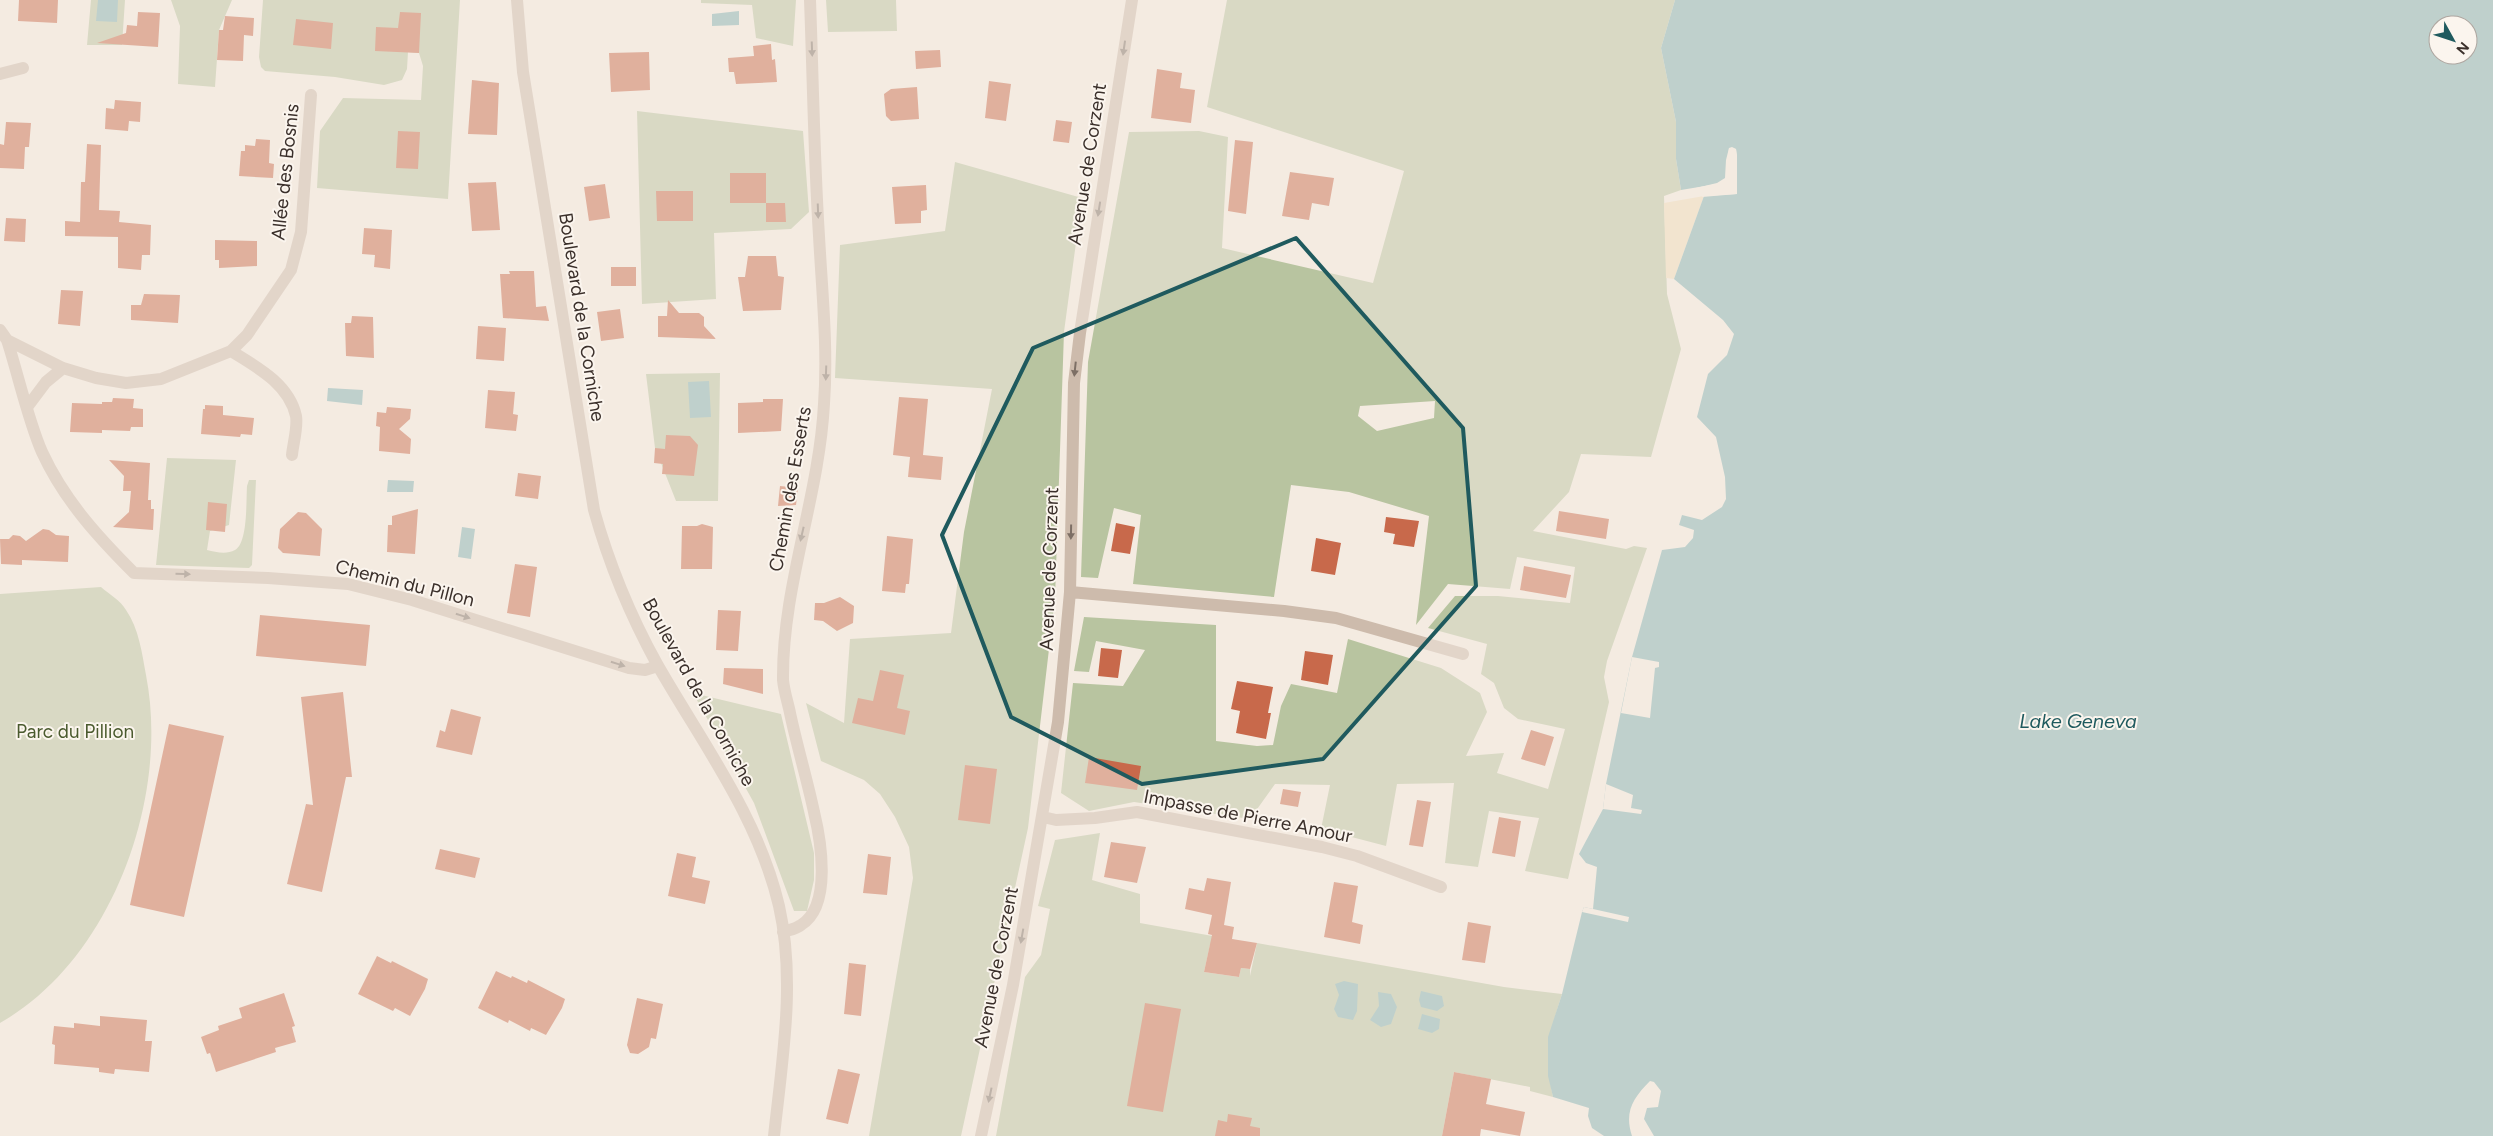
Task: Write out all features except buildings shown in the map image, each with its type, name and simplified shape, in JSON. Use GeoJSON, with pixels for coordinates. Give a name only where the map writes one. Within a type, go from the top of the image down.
{"type":"FeatureCollection","features":[{"type":"Feature","properties":{"kind":"street","name":"Boulevard de la Corniche"},"geometry":{"type":"LineString","coordinates":[[517,0],[523,72],[594,510],[615,577],[658,666],[726,778],[751,824],[772,880],[783,932],[786,964],[786,1002],[774,1136]]}},
{"type":"Feature","properties":{"kind":"street","name":"Chemin des Esserts"},"geometry":{"type":"LineString","coordinates":[[783,932],[801,925],[812,915],[820,889],[822,869],[822,850],[816,821],[783,683],[785,644],[793,574],[816,472],[824,407],[826,357],[819,235],[810,0]]}},
{"type":"Feature","properties":{"kind":"street","name":"Avenue de Corzent"},"geometry":{"type":"LineString","coordinates":[[981,1136],[1013,985],[1058,722],[1070,592],[1074,391],[1077,352],[1132,0]]}},
{"type":"Feature","properties":{"kind":"street"},"geometry":{"type":"LineString","coordinates":[[0,74],[23,68]]}},
{"type":"Feature","properties":{"kind":"street","name":"Allée des Bosnis"},"geometry":{"type":"LineString","coordinates":[[4,335],[62,368],[96,378],[126,383],[161,379],[231,351],[252,328],[291,270],[301,232],[311,96]]}},
{"type":"Feature","properties":{"kind":"street","name":"Allée des Bosnis"},"geometry":{"type":"LineString","coordinates":[[4,335],[42,451],[68,498],[91,529],[134,573]]}},
{"type":"Feature","properties":{"kind":"street"},"geometry":{"type":"LineString","coordinates":[[231,351],[271,378],[287,395],[296,417],[292,456]]}},
{"type":"Feature","properties":{"kind":"street"},"geometry":{"type":"LineString","coordinates":[[28,406],[46,382],[62,368]]}},
{"type":"Feature","properties":{"kind":"street","name":"Chemin du Pillon"},"geometry":{"type":"LineString","coordinates":[[134,573],[268,578],[348,584],[412,600],[629,668],[645,670],[658,666]]}},
{"type":"Feature","properties":{"kind":"street"},"geometry":{"type":"LineString","coordinates":[[1070,592],[1284,611],[1328,617],[1418,640],[1463,654]]}},
{"type":"Feature","properties":{"kind":"street","name":"Impasse de Pierre Amour"},"geometry":{"type":"LineString","coordinates":[[1043,817],[1056,820],[1095,818],[1138,812],[1322,847],[1357,856],[1441,887]]}},
{"type":"Feature","properties":{"kind":"highlighted area"},"geometry":{"type":"Polygon","coordinates":[[[1296,238],[1463,428],[1476,586],[1323,759],[1142,784],[1011,717],[942,535],[1033,348],[1296,238]]]}},
{"type":"Feature","properties":{"kind":"green space"},"geometry":{"type":"Polygon","coordinates":[[[91,0],[125,0],[122,45],[87,45],[91,0]]]}},
{"type":"Feature","properties":{"kind":"green space"},"geometry":{"type":"Polygon","coordinates":[[[171,0],[232,0],[219,30],[215,87],[178,84],[180,26],[171,0]]]}},
{"type":"Feature","properties":{"kind":"green space"},"geometry":{"type":"Polygon","coordinates":[[[263,0],[460,0],[448,199],[317,188],[320,131],[343,98],[421,100],[423,66],[419,53],[408,52],[407,69],[402,80],[384,85],[335,77],[265,71],[261,67],[259,57],[263,0]]]}},
{"type":"Feature","properties":{"kind":"green space"},"geometry":{"type":"Polygon","coordinates":[[[701,0],[796,0],[793,46],[756,38],[752,5],[701,3],[701,0]]]}},
{"type":"Feature","properties":{"kind":"green space"},"geometry":{"type":"Polygon","coordinates":[[[826,0],[896,0],[897,31],[828,32],[826,0]]]}},
{"type":"Feature","properties":{"kind":"green space"},"geometry":{"type":"Polygon","coordinates":[[[1227,0],[1675,0],[1661,48],[1676,122],[1676,159],[1681,190],[1664,196],[1667,294],[1681,349],[1651,457],[1581,454],[1569,492],[1533,531],[1626,549],[1634,546],[1647,548],[1607,661],[1604,677],[1609,702],[1568,879],[1525,871],[1539,818],[1489,811],[1478,867],[1445,863],[1454,783],[1397,784],[1386,846],[1321,829],[1330,785],[1275,784],[1250,819],[1134,802],[1089,811],[1061,793],[1073,683],[1123,686],[1145,650],[1096,641],[1089,672],[1074,671],[1084,617],[1216,625],[1216,741],[1257,746],[1273,745],[1281,706],[1291,684],[1337,693],[1348,639],[1441,668],[1480,693],[1487,712],[1466,756],[1504,753],[1497,773],[1548,789],[1565,729],[1518,719],[1504,708],[1494,683],[1481,674],[1487,644],[1428,628],[1455,596],[1498,596],[1570,603],[1575,567],[1517,557],[1510,589],[1448,584],[1416,625],[1429,516],[1349,492],[1291,485],[1274,597],[1133,584],[1141,515],[1114,508],[1098,578],[1081,577],[1088,362],[1129,132],[1199,131],[1228,137],[1222,248],[1373,283],[1404,171],[1207,107],[1227,0]],[[1435,401],[1360,406],[1358,416],[1377,431],[1434,418],[1435,401]]]}},
{"type":"Feature","properties":{"kind":"green space"},"geometry":{"type":"Polygon","coordinates":[[[637,111],[803,131],[809,212],[791,229],[714,233],[716,299],[642,304],[637,111]]]}},
{"type":"Feature","properties":{"kind":"green space"},"geometry":{"type":"Polygon","coordinates":[[[955,162],[1082,198],[1064,332],[1055,598],[1028,828],[961,1136],[869,1136],[913,878],[909,847],[895,817],[880,794],[864,780],[821,761],[806,703],[844,723],[850,639],[951,633],[964,532],[992,389],[835,378],[840,245],[945,231],[955,162]]]}},
{"type":"Feature","properties":{"kind":"green space"},"geometry":{"type":"Polygon","coordinates":[[[720,373],[718,501],[676,501],[655,448],[646,374],[720,373]]]}},
{"type":"Feature","properties":{"kind":"green space"},"geometry":{"type":"Polygon","coordinates":[[[167,458],[236,460],[229,525],[210,531],[207,550],[221,553],[235,550],[239,546],[246,521],[247,486],[249,480],[256,480],[252,565],[249,568],[156,565],[167,458]]]}},
{"type":"Feature","properties":{"kind":"green space","name":"Parc du Pillion"},"geometry":{"type":"Polygon","coordinates":[[[101,587],[124,607],[130,617],[139,641],[146,675],[151,722],[149,772],[140,822],[124,871],[102,917],[73,959],[39,995],[0,1023],[0,594],[101,587]]]}},
{"type":"Feature","properties":{"kind":"green space"},"geometry":{"type":"Polygon","coordinates":[[[693,693],[781,714],[814,853],[814,880],[807,911],[794,911],[754,803],[693,693]]]}},
{"type":"Feature","properties":{"kind":"green space"},"geometry":{"type":"Polygon","coordinates":[[[1100,833],[1092,880],[1140,894],[1140,923],[1235,940],[1219,946],[1210,945],[1204,972],[1239,977],[1241,968],[1250,969],[1250,976],[1257,943],[1504,987],[1562,994],[1551,1033],[1548,1056],[1553,1097],[1530,1091],[1530,1087],[1454,1072],[1442,1136],[996,1136],[1025,977],[1041,955],[1050,909],[1038,906],[1055,840],[1100,833]]]}},
{"type":"Feature","properties":{"kind":"sand"},"geometry":{"type":"Polygon","coordinates":[[[1704,196],[1674,279],[1666,278],[1664,203],[1704,196]]]}},
{"type":"Feature","properties":{"kind":"water"},"geometry":{"type":"Polygon","coordinates":[[[98,0],[118,0],[117,22],[96,21],[98,0]]]}},
{"type":"Feature","properties":{"kind":"water","name":"Lake Geneva"},"geometry":{"type":"Polygon","coordinates":[[[1675,0],[2493,0],[2493,1136],[1654,1136],[1644,1119],[1647,1108],[1658,1107],[1661,1091],[1654,1082],[1650,1081],[1639,1093],[1632,1106],[1629,1120],[1632,1136],[1604,1136],[1592,1128],[1588,1116],[1589,1108],[1553,1097],[1548,1076],[1548,1037],[1562,994],[1582,912],[1584,907],[1593,909],[1597,867],[1586,863],[1579,854],[1603,809],[1606,784],[1632,657],[1662,550],[1685,547],[1693,538],[1694,530],[1679,525],[1682,515],[1702,520],[1722,507],[1726,499],[1725,477],[1716,437],[1697,417],[1708,374],[1727,355],[1734,334],[1723,320],[1674,279],[1704,196],[1737,194],[1736,149],[1729,148],[1726,179],[1717,184],[1681,190],[1676,159],[1676,122],[1661,48],[1675,0]]]}},
{"type":"Feature","properties":{"kind":"water"},"geometry":{"type":"Polygon","coordinates":[[[739,11],[739,25],[712,26],[712,14],[739,11]]]}},
{"type":"Feature","properties":{"kind":"water"},"geometry":{"type":"Polygon","coordinates":[[[709,381],[711,417],[690,418],[688,382],[709,381]]]}},
{"type":"Feature","properties":{"kind":"water"},"geometry":{"type":"Polygon","coordinates":[[[328,388],[363,390],[362,405],[327,401],[328,388]]]}},
{"type":"Feature","properties":{"kind":"water"},"geometry":{"type":"Polygon","coordinates":[[[388,480],[414,481],[413,492],[387,492],[388,480]]]}},
{"type":"Feature","properties":{"kind":"water"},"geometry":{"type":"Polygon","coordinates":[[[462,527],[475,529],[471,559],[458,557],[462,527]]]}},
{"type":"Feature","properties":{"kind":"water"},"geometry":{"type":"Polygon","coordinates":[[[1344,981],[1358,984],[1357,1011],[1353,1020],[1338,1017],[1334,1009],[1339,995],[1335,984],[1344,981]]]}},
{"type":"Feature","properties":{"kind":"water"},"geometry":{"type":"Polygon","coordinates":[[[1421,991],[1442,996],[1444,1006],[1437,1011],[1421,1007],[1419,1000],[1421,991]]]}},
{"type":"Feature","properties":{"kind":"water"},"geometry":{"type":"Polygon","coordinates":[[[1378,992],[1391,994],[1397,1007],[1391,1024],[1381,1027],[1370,1020],[1379,1006],[1378,992]]]}},
{"type":"Feature","properties":{"kind":"water"},"geometry":{"type":"Polygon","coordinates":[[[1422,1014],[1440,1019],[1439,1029],[1432,1033],[1418,1029],[1422,1014]]]}},
{"type":"Feature","properties":{"kind":"pier"},"geometry":{"type":"Polygon","coordinates":[[[1729,148],[1736,149],[1737,155],[1737,194],[1702,197],[1704,193],[1734,192],[1733,181],[1736,169],[1732,150],[1727,181],[1717,186],[1679,192],[1717,183],[1725,178],[1726,160],[1729,148]]]}},
{"type":"Feature","properties":{"kind":"pier"},"geometry":{"type":"Polygon","coordinates":[[[1632,657],[1659,662],[1659,667],[1655,668],[1650,718],[1621,713],[1632,657]]]}},
{"type":"Feature","properties":{"kind":"pier"},"geometry":{"type":"Polygon","coordinates":[[[1606,784],[1633,795],[1631,808],[1642,810],[1641,814],[1603,809],[1606,784]]]}},
{"type":"Feature","properties":{"kind":"pier"},"geometry":{"type":"Polygon","coordinates":[[[1584,907],[1629,917],[1628,922],[1582,912],[1584,907]]]}}]}
